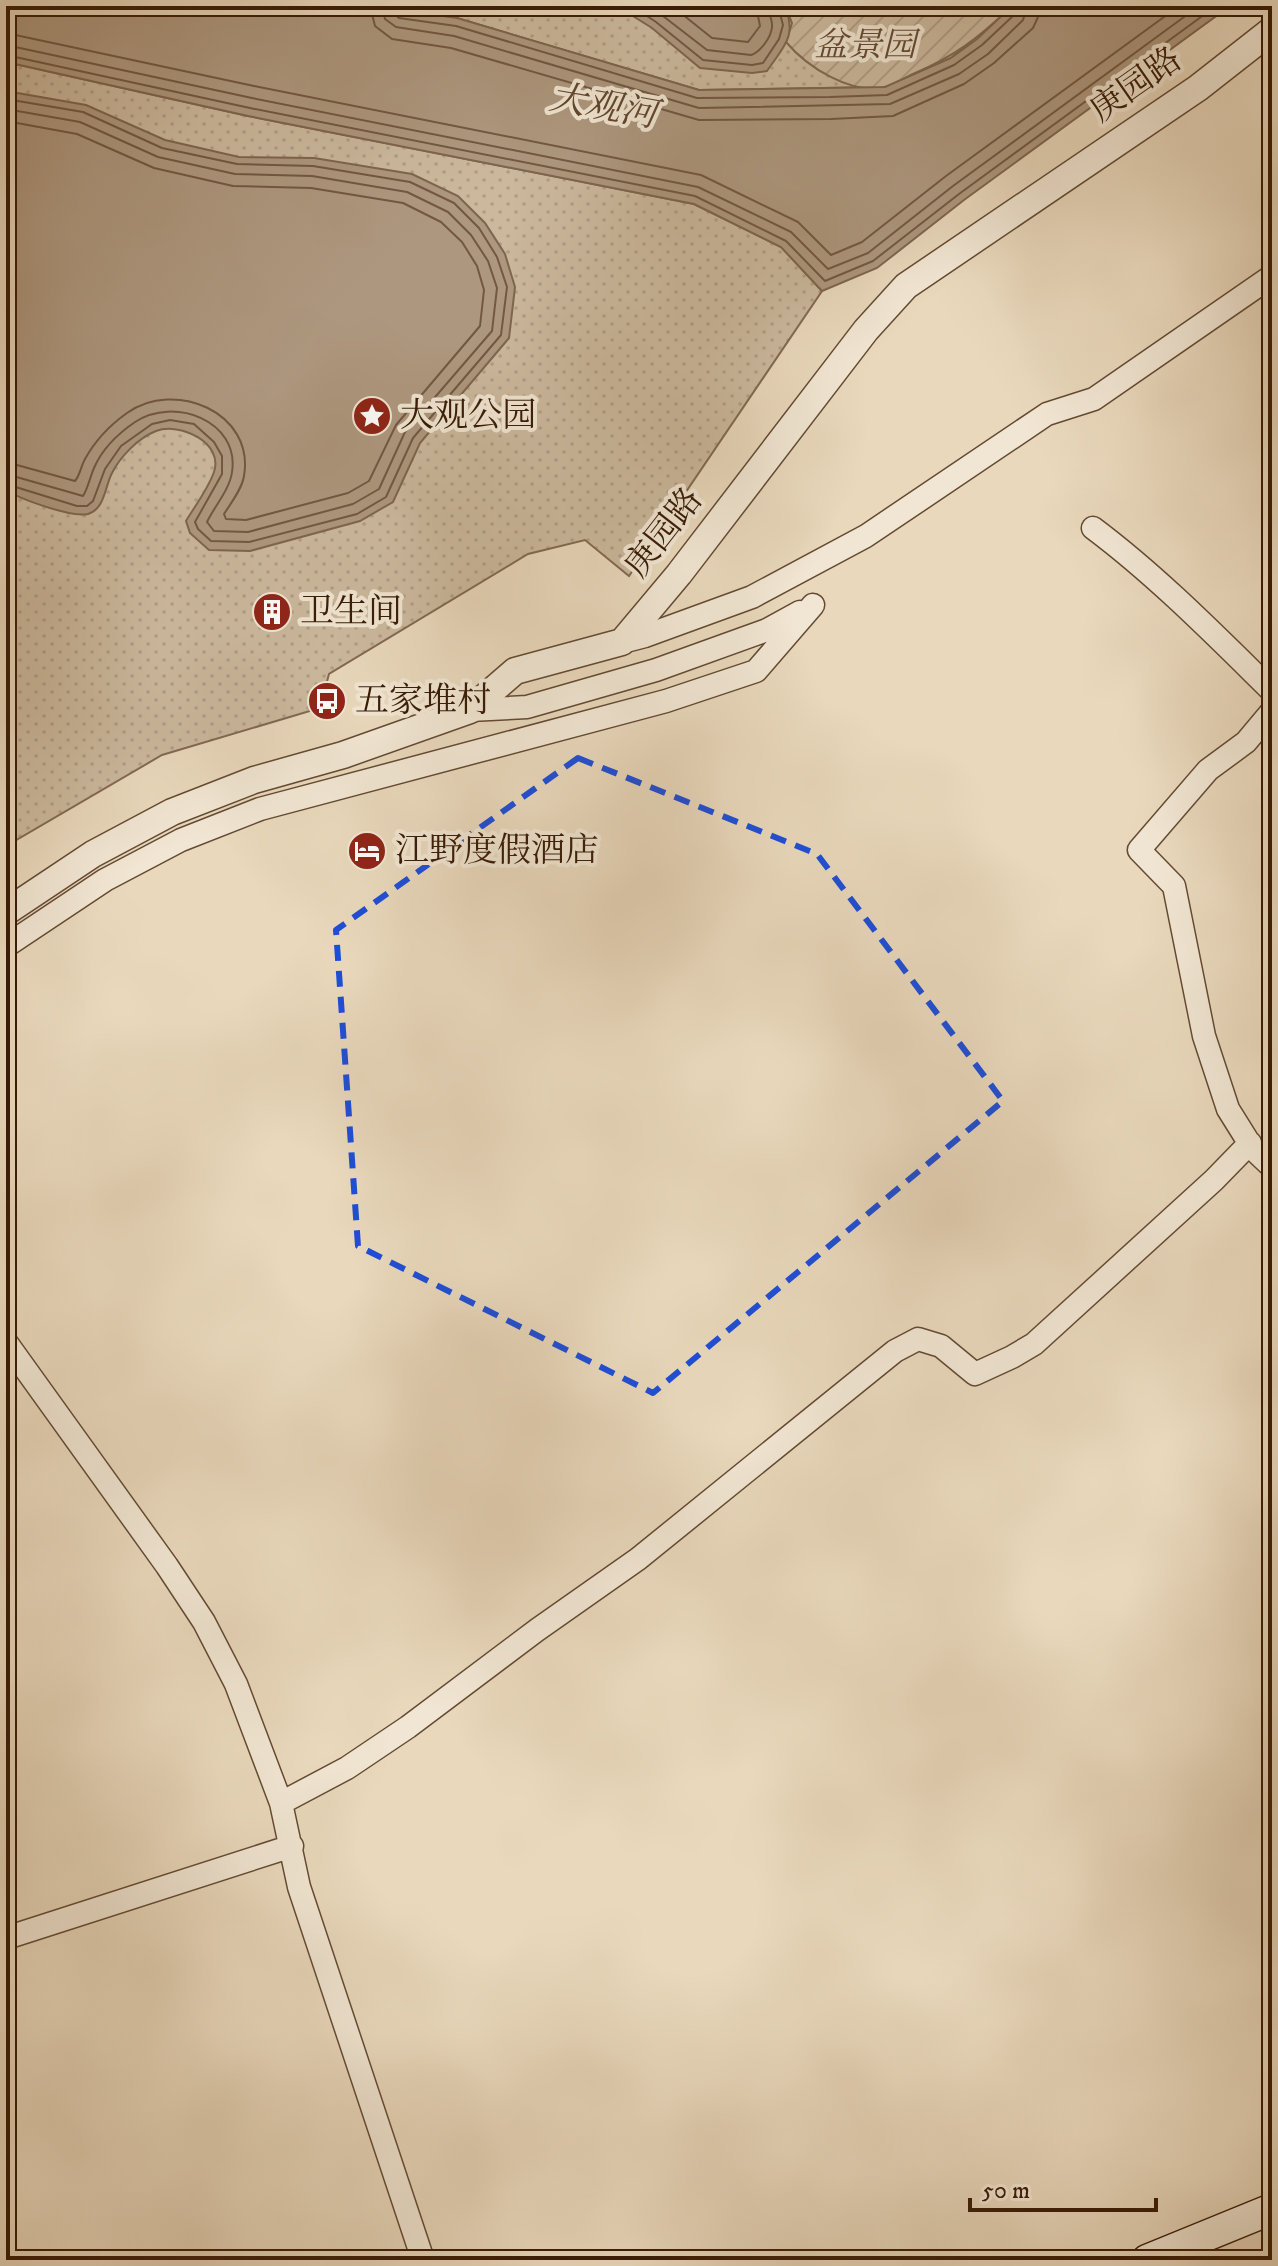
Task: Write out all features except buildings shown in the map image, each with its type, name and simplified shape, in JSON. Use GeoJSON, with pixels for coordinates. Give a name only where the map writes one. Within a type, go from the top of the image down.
{"type":"FeatureCollection","features":[{"type":"Feature","properties":{"kind":"main road"},"geometry":{"type":"LineString","coordinates":[[1147,2260],[1272,2209]]}},
{"type":"Feature","properties":{"kind":"street","name":"庚园路"},"geometry":{"type":"LineString","coordinates":[[622,642],[679,574],[866,330],[906,286],[1198,88],[1272,30]]}},
{"type":"Feature","properties":{"kind":"street"},"geometry":{"type":"LineString","coordinates":[[470,710],[515,671],[645,636],[752,597],[866,536],[1047,414],[1094,399],[1272,276]]}},
{"type":"Feature","properties":{"kind":"street"},"geometry":{"type":"LineString","coordinates":[[1093,528],[1212,632],[1272,691]]}},
{"type":"Feature","properties":{"kind":"street"},"geometry":{"type":"LineString","coordinates":[[6,912],[93,854],[172,812],[254,780],[343,755],[470,710],[527,707],[656,670],[767,630],[813,605],[756,671],[666,701],[260,809],[181,840],[105,880],[6,946]]}},
{"type":"Feature","properties":{"kind":"street"},"geometry":{"type":"LineString","coordinates":[[1272,711],[1246,742],[1208,770],[1139,850],[1174,886],[1204,1036],[1228,1109],[1250,1143],[1272,1167]]}},
{"type":"Feature","properties":{"kind":"street"},"geometry":{"type":"LineString","coordinates":[[281,1803],[347,1768],[396,1735],[638,1559],[895,1351],[918,1339],[941,1346],[975,1374],[1034,1344],[1214,1180],[1250,1143]]}},
{"type":"Feature","properties":{"kind":"street"},"geometry":{"type":"LineString","coordinates":[[6,1342],[167,1566],[204,1622],[236,1684],[281,1803],[299,1887],[423,2260]]}},
{"type":"Feature","properties":{"kind":"street"},"geometry":{"type":"LineString","coordinates":[[6,1938],[292,1846]]}},
{"type":"Feature","properties":{"kind":"highlighted area"},"geometry":{"type":"Polygon","coordinates":[[[578,758],[817,854],[1003,1101],[653,1393],[358,1246],[336,930],[578,758]]]}},
{"type":"Feature","properties":{"kind":"green space"},"geometry":{"type":"Polygon","coordinates":[[[374,6],[1010,8],[951,58],[885,87],[699,90],[457,18],[374,6]]]}},
{"type":"Feature","properties":{"kind":"green space","name":"盆景园"},"geometry":{"type":"Polygon","coordinates":[[[785,6],[1010,8],[976,38],[953,53],[892,85],[872,88],[858,87],[831,77],[795,51],[786,42],[792,23],[785,6]]]}},
{"type":"Feature","properties":{"kind":"green space","name":"大观公园"},"geometry":{"type":"Polygon","coordinates":[[[6,62],[248,116],[694,204],[781,247],[822,291],[629,576],[585,540],[528,554],[329,674],[320,708],[162,755],[6,846],[6,62]]]}},
{"type":"Feature","properties":{"kind":"water","name":"大观河"},"geometry":{"type":"Polygon","coordinates":[[[6,6],[374,6],[457,18],[699,90],[885,87],[951,58],[1010,8],[1230,6],[964,200],[877,268],[822,291],[781,247],[694,204],[248,116],[6,62],[6,6]]]}},
{"type":"Feature","properties":{"kind":"water"},"geometry":{"type":"Polygon","coordinates":[[[617,6],[785,6],[789,34],[767,71],[752,73],[700,68],[652,28],[617,6]]]}},
{"type":"Feature","properties":{"kind":"water"},"geometry":{"type":"Polygon","coordinates":[[[6,91],[86,105],[165,140],[239,157],[314,158],[412,174],[458,196],[485,223],[505,254],[515,287],[509,338],[420,443],[393,502],[360,521],[250,551],[209,550],[190,533],[186,521],[205,491],[214,472],[215,461],[206,443],[176,429],[156,431],[136,443],[112,473],[98,507],[88,514],[59,511],[6,490],[6,91]]]}},
{"type":"Feature","properties":{"kind":"place","name":"大观公园"},"geometry":{"type":"Point","coordinates":[372,416]}},
{"type":"Feature","properties":{"kind":"place","name":"卫生间"},"geometry":{"type":"Point","coordinates":[272,612]}},
{"type":"Feature","properties":{"kind":"place","name":"五家堆村"},"geometry":{"type":"Point","coordinates":[327,701]}},
{"type":"Feature","properties":{"kind":"place","name":"江野度假酒店"},"geometry":{"type":"Point","coordinates":[367,851]}}]}
